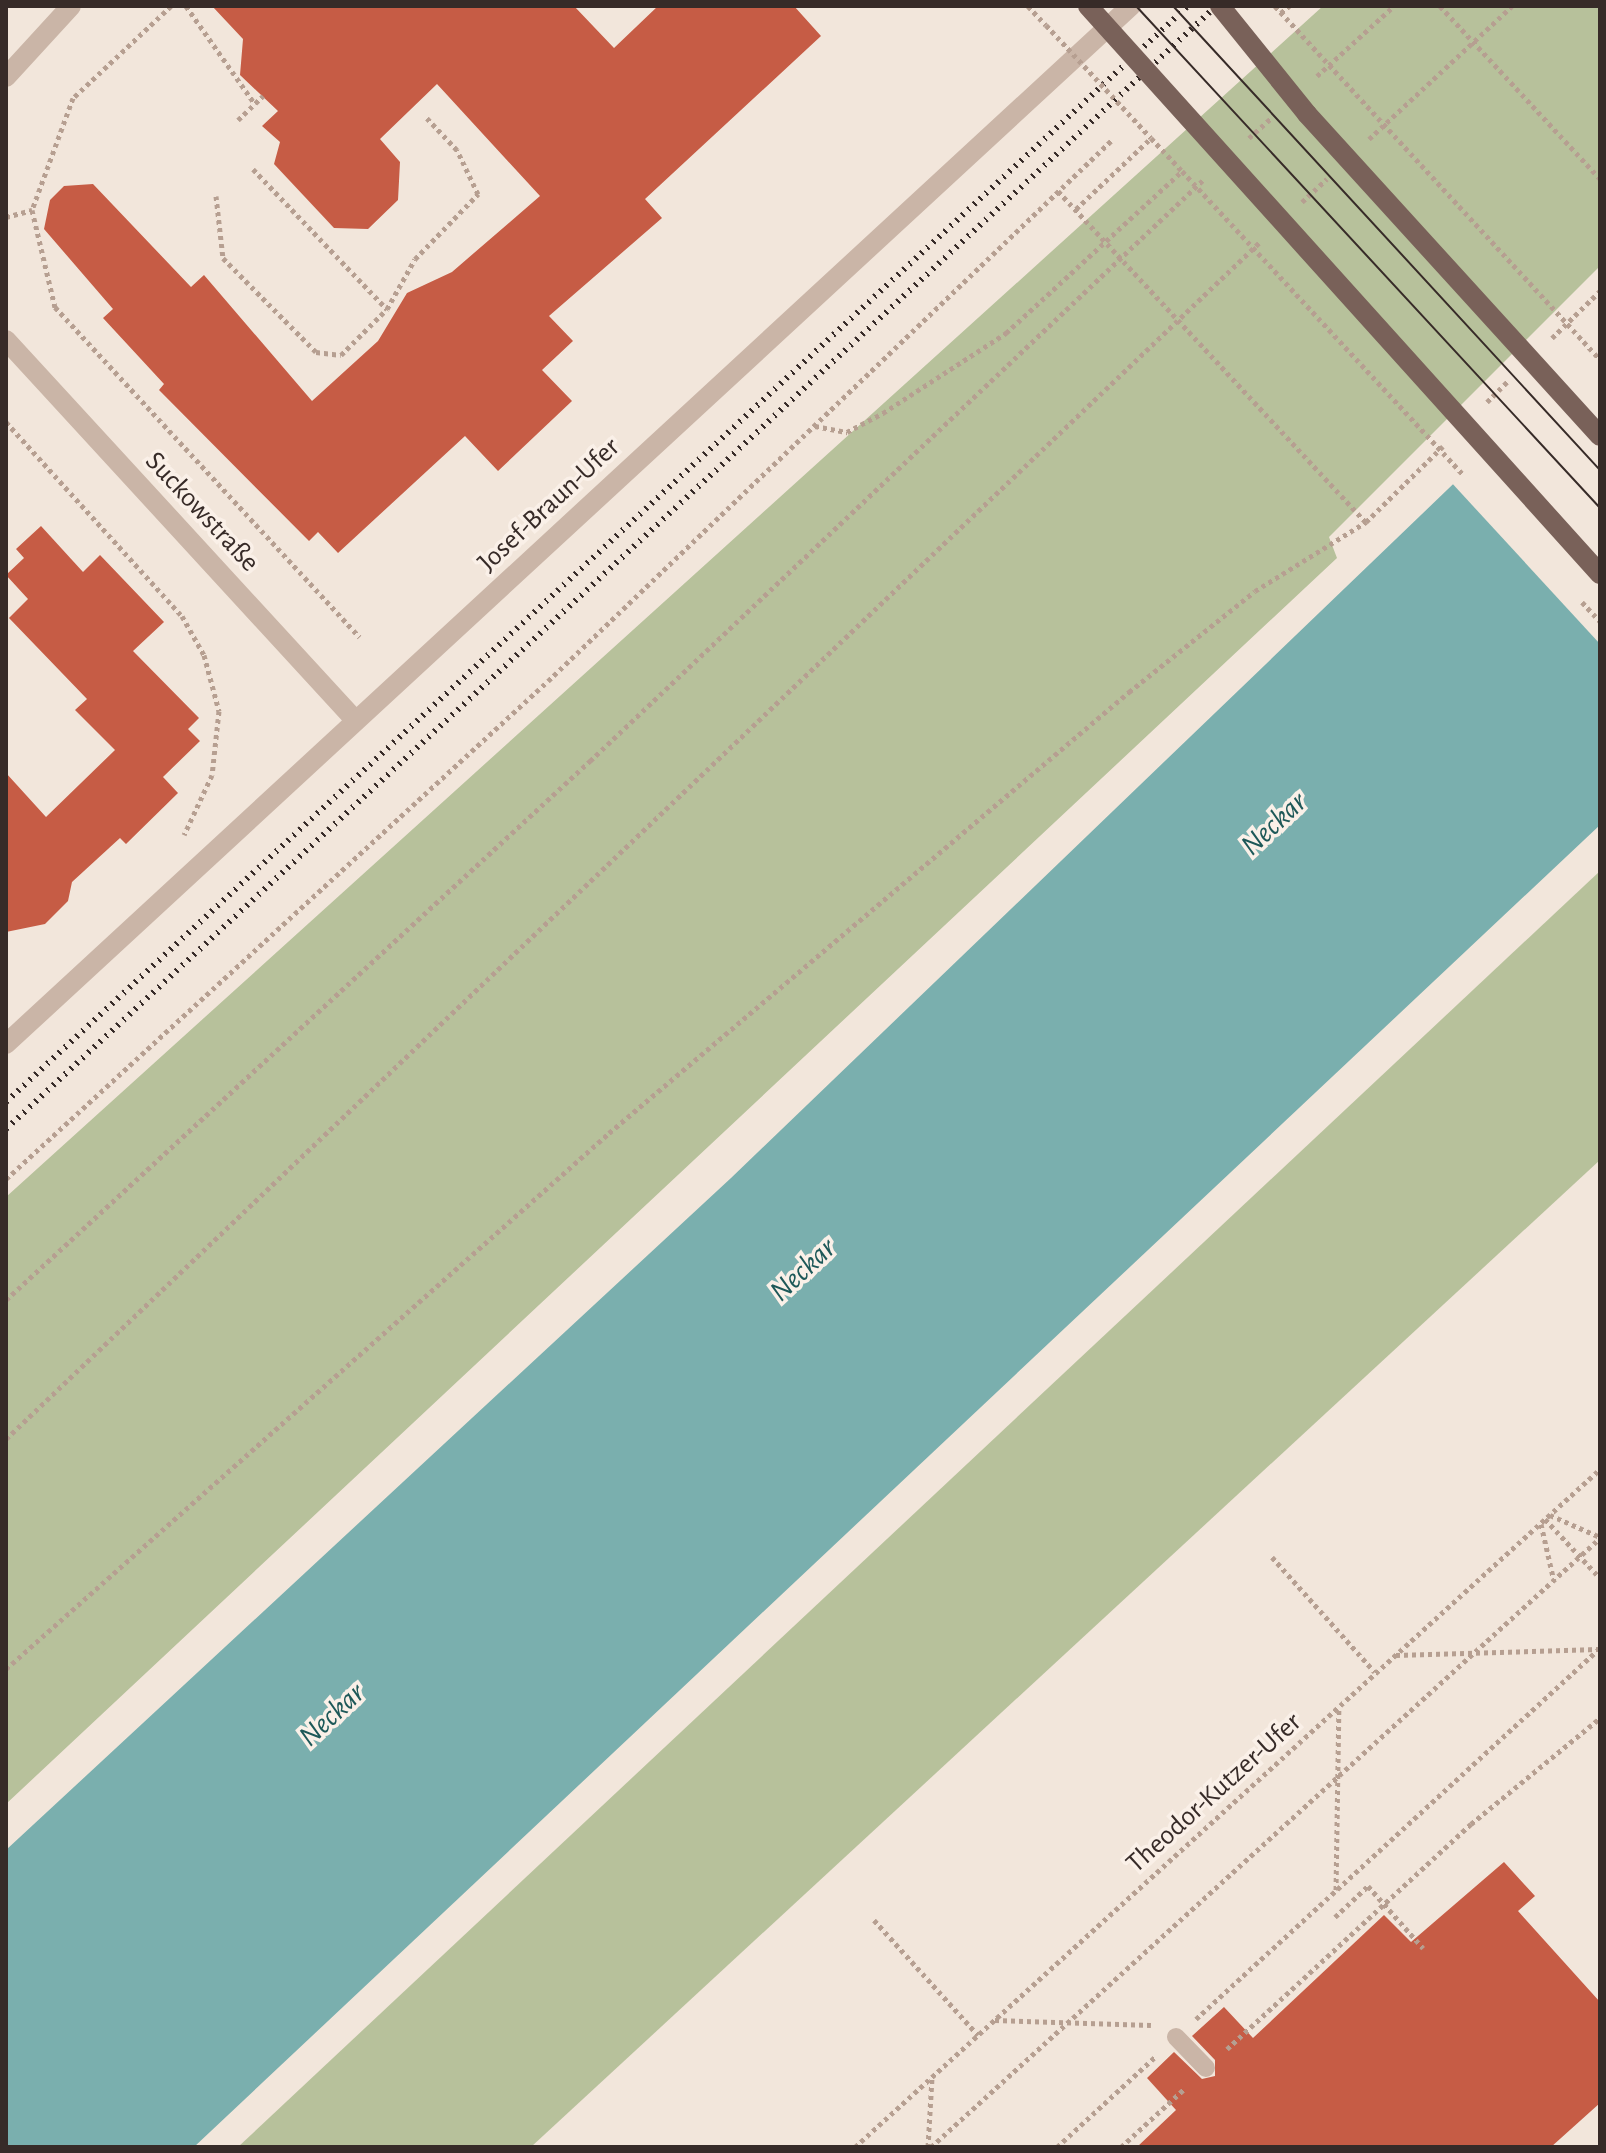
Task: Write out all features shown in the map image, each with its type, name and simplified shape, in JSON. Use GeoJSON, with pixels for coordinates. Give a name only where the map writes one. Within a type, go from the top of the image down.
{"type":"FeatureCollection","features":[{"type":"Feature","properties":{"kind":"main road"},"geometry":{"type":"LineString","coordinates":[[1088,6],[1600,574]]}},
{"type":"Feature","properties":{"kind":"main road"},"geometry":{"type":"LineString","coordinates":[[1220,6],[1307,114],[1600,436]]}},
{"type":"Feature","properties":{"kind":"street"},"geometry":{"type":"LineString","coordinates":[[6,77],[71,6]]}},
{"type":"Feature","properties":{"kind":"street","name":"Josef-Braun-Ufer"},"geometry":{"type":"LineString","coordinates":[[6,1044],[1131,6]]}},
{"type":"Feature","properties":{"kind":"street","name":"Suckowstraße"},"geometry":{"type":"LineString","coordinates":[[6,340],[356,721]]}},
{"type":"Feature","properties":{"kind":"lane"},"geometry":{"type":"LineString","coordinates":[[1182,2032],[1206,2068]]}},
{"type":"Feature","properties":{"kind":"path"},"geometry":{"type":"LineString","coordinates":[[171,6],[73,98],[32,210],[55,307],[359,637]]}},
{"type":"Feature","properties":{"kind":"path"},"geometry":{"type":"LineString","coordinates":[[186,6],[255,104]]}},
{"type":"Feature","properties":{"kind":"path"},"geometry":{"type":"LineString","coordinates":[[1028,6],[1471,483]]}},
{"type":"Feature","properties":{"kind":"path"},"geometry":{"type":"LineString","coordinates":[[1275,6],[1600,359]]}},
{"type":"Feature","properties":{"kind":"path"},"geometry":{"type":"LineString","coordinates":[[1281,13],[1289,6]]}},
{"type":"Feature","properties":{"kind":"path"},"geometry":{"type":"LineString","coordinates":[[1313,79],[1394,6]]}},
{"type":"Feature","properties":{"kind":"path"},"geometry":{"type":"LineString","coordinates":[[1440,6],[1600,179]]}},
{"type":"Feature","properties":{"kind":"path"},"geometry":{"type":"LineString","coordinates":[[1359,149],[1512,6]]}},
{"type":"Feature","properties":{"kind":"path"},"geometry":{"type":"LineString","coordinates":[[238,120],[263,96]]}},
{"type":"Feature","properties":{"kind":"path"},"geometry":{"type":"LineString","coordinates":[[1244,142],[1279,111]]}},
{"type":"Feature","properties":{"kind":"path"},"geometry":{"type":"LineString","coordinates":[[216,196],[223,258],[316,352],[341,355],[387,309],[415,259],[478,194],[457,150],[427,118]]}},
{"type":"Feature","properties":{"kind":"path"},"geometry":{"type":"LineString","coordinates":[[1076,209],[1151,138]]}},
{"type":"Feature","properties":{"kind":"path"},"geometry":{"type":"LineString","coordinates":[[6,1179],[814,425],[1112,140]]}},
{"type":"Feature","properties":{"kind":"path"},"geometry":{"type":"LineString","coordinates":[[253,169],[387,309]]}},
{"type":"Feature","properties":{"kind":"path"},"geometry":{"type":"LineString","coordinates":[[1291,213],[1336,170]]}},
{"type":"Feature","properties":{"kind":"path"},"geometry":{"type":"LineString","coordinates":[[814,425],[847,432],[883,413],[1006,333],[1182,171]]}},
{"type":"Feature","properties":{"kind":"path"},"geometry":{"type":"LineString","coordinates":[[6,1300],[590,761],[1210,174]]}},
{"type":"Feature","properties":{"kind":"path"},"geometry":{"type":"LineString","coordinates":[[6,1669],[609,1133],[1129,692],[1255,591],[1366,522],[1058,191]]}},
{"type":"Feature","properties":{"kind":"path"},"geometry":{"type":"LineString","coordinates":[[6,217],[32,210]]}},
{"type":"Feature","properties":{"kind":"path"},"geometry":{"type":"LineString","coordinates":[[6,1439],[1268,235]]}},
{"type":"Feature","properties":{"kind":"path"},"geometry":{"type":"LineString","coordinates":[[6,422],[182,616],[204,655],[219,711],[212,775],[175,845]]}},
{"type":"Feature","properties":{"kind":"path"},"geometry":{"type":"LineString","coordinates":[[1579,598],[1600,621]]}},
{"type":"Feature","properties":{"kind":"path","name":"Theodor-Kutzer-Ufer"},"geometry":{"type":"LineString","coordinates":[[855,2147],[1600,1469]]}},
{"type":"Feature","properties":{"kind":"path"},"geometry":{"type":"LineString","coordinates":[[930,2147],[1600,1538],[1545,1519]]}},
{"type":"Feature","properties":{"kind":"path"},"geometry":{"type":"LineString","coordinates":[[1545,1519],[1600,1578]]}},
{"type":"Feature","properties":{"kind":"path"},"geometry":{"type":"LineString","coordinates":[[1545,1519],[1554,1581]]}},
{"type":"Feature","properties":{"kind":"path"},"geometry":{"type":"LineString","coordinates":[[1272,1557],[1375,1673]]}},
{"type":"Feature","properties":{"kind":"path"},"geometry":{"type":"LineString","coordinates":[[1396,1655],[1600,1649]]}},
{"type":"Feature","properties":{"kind":"path"},"geometry":{"type":"LineString","coordinates":[[1057,2147],[1600,1649]]}},
{"type":"Feature","properties":{"kind":"path"},"geometry":{"type":"LineString","coordinates":[[1336,1891],[1339,1707]]}},
{"type":"Feature","properties":{"kind":"path"},"geometry":{"type":"LineString","coordinates":[[1121,2147],[1384,1904],[1600,1718]]}},
{"type":"Feature","properties":{"kind":"path"},"geometry":{"type":"LineString","coordinates":[[1335,1917],[1368,1886],[1423,1948]]}},
{"type":"Feature","properties":{"kind":"path"},"geometry":{"type":"LineString","coordinates":[[874,1920],[978,2035]]}},
{"type":"Feature","properties":{"kind":"path"},"geometry":{"type":"LineString","coordinates":[[995,2020],[1070,2022],[1182,2032]]}},
{"type":"Feature","properties":{"kind":"path"},"geometry":{"type":"LineString","coordinates":[[930,2147],[932,2077]]}},
{"type":"Feature","properties":{"kind":"green space"},"geometry":{"type":"Polygon","coordinates":[[[1323,6],[1600,6],[1600,266],[1329,537],[1337,558],[6,1804],[6,1197],[1323,6]]]}},
{"type":"Feature","properties":{"kind":"green space"},"geometry":{"type":"Polygon","coordinates":[[[1600,871],[1600,1160],[531,2147],[238,2147],[1600,871]]]}},
{"type":"Feature","properties":{"kind":"water","name":"Neckar"},"geometry":{"type":"Polygon","coordinates":[[[1600,343],[1600,825],[194,2147],[6,2147],[6,1850],[731,1178],[1600,343]]]}},
{"type":"Feature","properties":{"kind":"pier"},"geometry":{"type":"Polygon","coordinates":[[[1600,339],[1600,644],[1450,481],[1600,339]]]}},
{"type":"Feature","properties":{"kind":"building"},"geometry":{"type":"Polygon","coordinates":[[[212,6],[574,6],[614,48],[658,6],[794,6],[821,36],[645,199],[662,218],[549,316],[573,341],[542,370],[572,401],[498,471],[465,436],[338,553],[318,532],[309,541],[159,390],[164,384],[103,318],[113,309],[44,229],[50,200],[64,186],[93,184],[191,287],[204,275],[312,401],[378,341],[407,293],[452,272],[540,196],[437,84],[380,139],[400,162],[398,200],[368,229],[334,228],[274,164],[280,142],[262,126],[278,111],[240,75],[243,39],[212,6]]]}},
{"type":"Feature","properties":{"kind":"building"},"geometry":{"type":"Polygon","coordinates":[[[41,526],[83,572],[100,555],[164,622],[133,651],[199,718],[188,729],[200,741],[163,777],[178,793],[126,844],[120,838],[72,882],[68,901],[45,924],[6,932],[6,773],[46,817],[115,750],[75,710],[87,699],[9,618],[28,599],[6,575],[24,558],[16,549],[41,526]]]}},
{"type":"Feature","properties":{"kind":"building"},"geometry":{"type":"Polygon","coordinates":[[[1504,1862],[1535,1896],[1518,1911],[1600,2002],[1600,2103],[1551,2147],[1137,2147],[1176,2110],[1147,2078],[1174,2052],[1202,2079],[1215,2076],[1215,2060],[1192,2036],[1224,2007],[1253,2038],[1384,1915],[1411,1942],[1504,1862]]]}},
{"type":"Feature","properties":{"kind":"tram line"},"geometry":{"type":"LineString","coordinates":[[1136,6],[1600,508]]}},
{"type":"Feature","properties":{"kind":"tram line"},"geometry":{"type":"LineString","coordinates":[[1173,6],[1600,470]]}},
{"type":"Feature","properties":{"kind":"railway"},"geometry":{"type":"LineString","coordinates":[[6,1102],[1188,6]]}},
{"type":"Feature","properties":{"kind":"railway"},"geometry":{"type":"LineString","coordinates":[[6,1129],[1216,6]]}}]}
